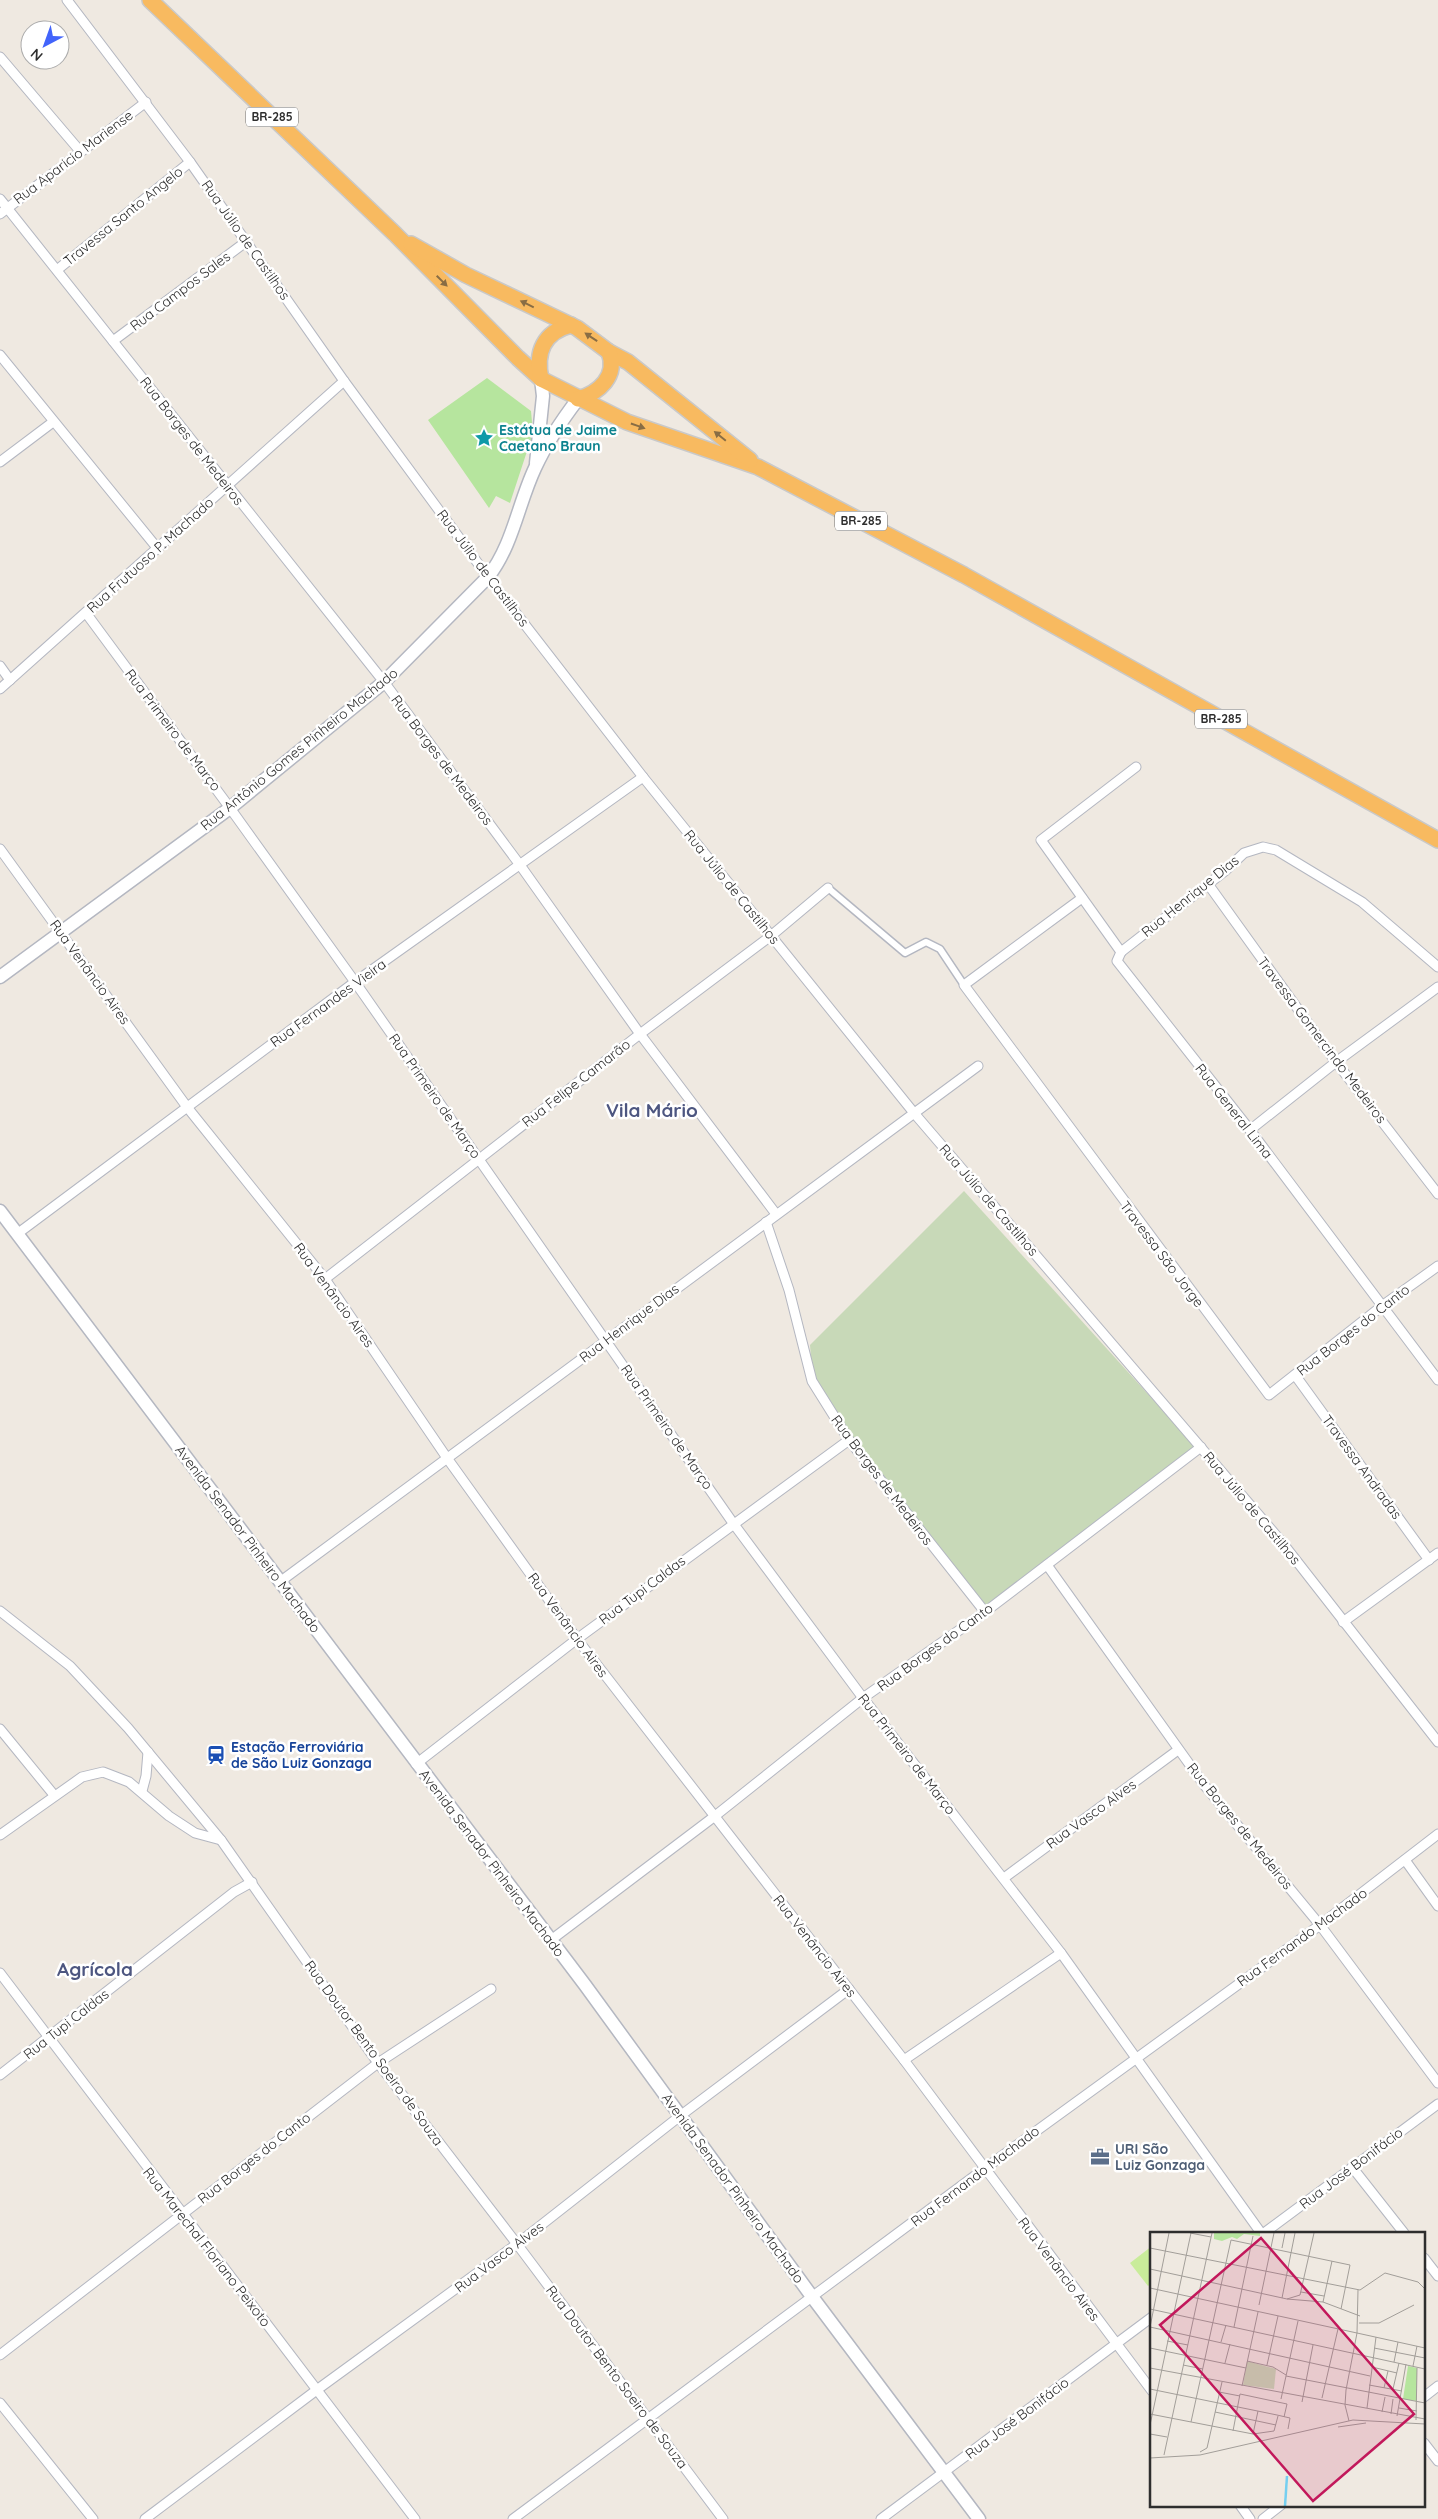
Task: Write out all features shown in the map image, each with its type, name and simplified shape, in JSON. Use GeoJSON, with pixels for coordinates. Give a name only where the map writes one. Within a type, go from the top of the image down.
{"type":"FeatureCollection","features":[{"type":"Feature","properties":{"kind":"highway","name":"BR-285"},"geometry":{"type":"LineString","coordinates":[[150,0],[395,234],[518,358],[542,379],[578,399],[627,422],[758,467],[964,575],[1438,840]]}},
{"type":"Feature","properties":{"kind":"highway","name":"BR-285"},"geometry":{"type":"LineString","coordinates":[[395,234],[466,275],[572,325],[609,352],[628,362],[758,467]]}},
{"type":"Feature","properties":{"kind":"highway"},"geometry":{"type":"LineString","coordinates":[[542,379],[538,365],[543,343],[560,328],[572,325]]}},
{"type":"Feature","properties":{"kind":"highway"},"geometry":{"type":"LineString","coordinates":[[578,399],[594,393],[607,381],[611,364],[609,352]]}},
{"type":"Feature","properties":{"kind":"main road","name":"Rua Antônio Gomes Pinheiro Machado"},"geometry":{"type":"LineString","coordinates":[[535,468],[543,396],[542,379]]}},
{"type":"Feature","properties":{"kind":"main road","name":"Rua Antônio Gomes Pinheiro Machado"},"geometry":{"type":"LineString","coordinates":[[0,977],[230,808],[384,682],[488,577],[501,560],[535,468],[558,427],[578,399]]}},
{"type":"Feature","properties":{"kind":"main road","name":"Avenida Senador Pinheiro Machado"},"geometry":{"type":"LineString","coordinates":[[0,1211],[416,1764],[551,1940],[813,2298],[979,2519]]}},
{"type":"Feature","properties":{"kind":"street","name":"Rua Júlio de Castilhos"},"geometry":{"type":"LineString","coordinates":[[67,0],[146,102],[248,241],[344,380],[488,577],[643,778],[914,1112],[1281,1541],[1438,1742]]}},
{"type":"Feature","properties":{"kind":"street"},"geometry":{"type":"LineString","coordinates":[[0,57],[80,151]]}},
{"type":"Feature","properties":{"kind":"street","name":"Rua Aparicio Mariense"},"geometry":{"type":"LineString","coordinates":[[3,211],[146,102]]}},
{"type":"Feature","properties":{"kind":"street","name":"Travessa Santo Angelo"},"geometry":{"type":"LineString","coordinates":[[57,270],[190,162]]}},
{"type":"Feature","properties":{"kind":"street","name":"Rua Borges de Medeiros"},"geometry":{"type":"LineString","coordinates":[[0,199],[3,211],[57,270],[384,682],[520,865],[640,1034],[776,1214]]}},
{"type":"Feature","properties":{"kind":"street","name":"Rua Campos Sales"},"geometry":{"type":"LineString","coordinates":[[113,341],[248,241]]}},
{"type":"Feature","properties":{"kind":"street"},"geometry":{"type":"LineString","coordinates":[[0,355],[158,549]]}},
{"type":"Feature","properties":{"kind":"street","name":"Rua Frutuoso P. Machado"},"geometry":{"type":"LineString","coordinates":[[0,689],[344,380]]}},
{"type":"Feature","properties":{"kind":"street"},"geometry":{"type":"LineString","coordinates":[[0,462],[53,422]]}},
{"type":"Feature","properties":{"kind":"street","name":"Rua Primeiro de Março"},"geometry":{"type":"LineString","coordinates":[[86,613],[230,808],[480,1159],[733,1523],[863,1698],[1062,1953],[1262,2232]]}},
{"type":"Feature","properties":{"kind":"street"},"geometry":{"type":"LineString","coordinates":[[0,666],[10,680]]}},
{"type":"Feature","properties":{"kind":"street","name":"Rua General Lima"},"geometry":{"type":"LineString","coordinates":[[1136,766],[1041,840],[1121,952],[1117,961],[1250,1130],[1438,1380]]}},
{"type":"Feature","properties":{"kind":"street","name":"Rua Fernandes Vieira"},"geometry":{"type":"LineString","coordinates":[[17,1234],[354,982],[643,778]]}},
{"type":"Feature","properties":{"kind":"street","name":"Rua Henrique Dias"},"geometry":{"type":"LineString","coordinates":[[1121,952],[1208,884],[1244,853],[1263,847],[1276,850],[1362,902],[1438,967]]}},
{"type":"Feature","properties":{"kind":"street","name":"Rua Venâncio Aires"},"geometry":{"type":"LineString","coordinates":[[0,848],[62,931],[187,1107],[325,1279],[448,1458],[577,1639],[904,2060],[1150,2388]]}},
{"type":"Feature","properties":{"kind":"street","name":"Travessa Gomercindo Medeiros"},"geometry":{"type":"LineString","coordinates":[[1208,884],[1336,1062],[1438,1194]]}},
{"type":"Feature","properties":{"kind":"street"},"geometry":{"type":"LineString","coordinates":[[828,888],[904,953],[926,942],[940,949],[964,986],[1082,898]]}},
{"type":"Feature","properties":{"kind":"street","name":"Rua Felipe Camarão"},"geometry":{"type":"LineString","coordinates":[[325,1279],[640,1034],[772,935],[828,888]]}},
{"type":"Feature","properties":{"kind":"street","name":"Travessa São Jorge"},"geometry":{"type":"LineString","coordinates":[[964,986],[1056,1112],[1269,1395]]}},
{"type":"Feature","properties":{"kind":"street"},"geometry":{"type":"LineString","coordinates":[[1250,1130],[1336,1062],[1438,987]]}},
{"type":"Feature","properties":{"kind":"street","name":"Rua Henrique Dias"},"geometry":{"type":"LineString","coordinates":[[280,1581],[978,1066]]}},
{"type":"Feature","properties":{"kind":"street","name":"Rua Borges de Medeiros"},"geometry":{"type":"LineString","coordinates":[[766,1222],[787,1282],[812,1382],[849,1440],[985,1612]]}},
{"type":"Feature","properties":{"kind":"street","name":"Rua Borges do Canto"},"geometry":{"type":"LineString","coordinates":[[1269,1395],[1382,1306],[1438,1266]]}},
{"type":"Feature","properties":{"kind":"street","name":"Travessa Andradas"},"geometry":{"type":"LineString","coordinates":[[1295,1375],[1430,1560]]}},
{"type":"Feature","properties":{"kind":"street","name":"Rua Tupi Caldas"},"geometry":{"type":"LineString","coordinates":[[416,1764],[577,1639],[733,1523],[849,1440]]}},
{"type":"Feature","properties":{"kind":"street","name":"Rua Borges do Canto"},"geometry":{"type":"LineString","coordinates":[[551,1940],[715,1816],[863,1698],[985,1612],[1201,1447]]}},
{"type":"Feature","properties":{"kind":"street"},"geometry":{"type":"LineString","coordinates":[[1343,1622],[1438,1553]]}},
{"type":"Feature","properties":{"kind":"street","name":"Rua Borges de Medeiros"},"geometry":{"type":"LineString","coordinates":[[1047,1565],[1205,1786],[1320,1925],[1438,2083]]}},
{"type":"Feature","properties":{"kind":"street","name":"Rua Doutor Bento Soeiro de Souza"},"geometry":{"type":"LineString","coordinates":[[0,1611],[70,1666],[148,1752],[221,1840],[378,2063],[517,2244],[723,2519]]}},
{"type":"Feature","properties":{"kind":"street"},"geometry":{"type":"LineString","coordinates":[[0,1729],[54,1794]]}},
{"type":"Feature","properties":{"kind":"street","name":"Rua Vasco Alves"},"geometry":{"type":"LineString","coordinates":[[1004,1878],[1178,1750]]}},
{"type":"Feature","properties":{"kind":"street"},"geometry":{"type":"LineString","coordinates":[[142,1791],[146,1776],[148,1752]]}},
{"type":"Feature","properties":{"kind":"street"},"geometry":{"type":"LineString","coordinates":[[0,1834],[54,1794],[82,1777],[103,1772],[129,1782],[142,1791],[169,1816],[195,1833],[221,1840]]}},
{"type":"Feature","properties":{"kind":"street","name":"Rua Fernando Machado"},"geometry":{"type":"LineString","coordinates":[[513,2519],[647,2418],[813,2298],[984,2169],[1320,1925],[1438,1834]]}},
{"type":"Feature","properties":{"kind":"street"},"geometry":{"type":"LineString","coordinates":[[1405,1860],[1438,1906]]}},
{"type":"Feature","properties":{"kind":"street","name":"Rua Tupi Caldas"},"geometry":{"type":"LineString","coordinates":[[0,2075],[234,1892],[252,1882]]}},
{"type":"Feature","properties":{"kind":"street"},"geometry":{"type":"LineString","coordinates":[[904,2060],[1062,1953]]}},
{"type":"Feature","properties":{"kind":"street","name":"Rua Marechal Floriano Peixoto"},"geometry":{"type":"LineString","coordinates":[[0,1973],[415,2519]]}},
{"type":"Feature","properties":{"kind":"street","name":"Rua Borges do Canto"},"geometry":{"type":"LineString","coordinates":[[0,2355],[378,2063],[491,1989]]}},
{"type":"Feature","properties":{"kind":"street","name":"Rua Vasco Alves"},"geometry":{"type":"LineString","coordinates":[[145,2519],[318,2389],[517,2244],[680,2116],[849,1989]]}},
{"type":"Feature","properties":{"kind":"street","name":"Rua José Bonifácio"},"geometry":{"type":"LineString","coordinates":[[1264,2232],[1438,2104]]}},
{"type":"Feature","properties":{"kind":"street"},"geometry":{"type":"LineString","coordinates":[[1352,2167],[1403,2232]]}},
{"type":"Feature","properties":{"kind":"street"},"geometry":{"type":"LineString","coordinates":[[1426,2261],[1438,2276]]}},
{"type":"Feature","properties":{"kind":"street","name":"Rua José Bonifácio"},"geometry":{"type":"LineString","coordinates":[[881,2519],[1150,2318]]}},
{"type":"Feature","properties":{"kind":"street"},"geometry":{"type":"LineString","coordinates":[[1426,2395],[1438,2386]]}},
{"type":"Feature","properties":{"kind":"street"},"geometry":{"type":"LineString","coordinates":[[0,2403],[93,2519]]}},
{"type":"Feature","properties":{"kind":"street"},"geometry":{"type":"LineString","coordinates":[[1426,2446],[1438,2461]]}},
{"type":"Feature","properties":{"kind":"street"},"geometry":{"type":"LineString","coordinates":[[1241,2506],[1250,2519]]}},
{"type":"Feature","properties":{"kind":"street"},"geometry":{"type":"LineString","coordinates":[[1263,2519],[1280,2506]]}},
{"type":"Feature","properties":{"kind":"green space"},"geometry":{"type":"Polygon","coordinates":[[[487,378],[531,411],[533,433],[510,503],[496,496],[489,508],[428,420],[487,378]]]}},
{"type":"Feature","properties":{"kind":"green space"},"geometry":{"type":"Polygon","coordinates":[[[964,1191],[1195,1446],[985,1609],[850,1438],[813,1380],[810,1345],[964,1191]]]}},
{"type":"Feature","properties":{"kind":"green space"},"geometry":{"type":"Polygon","coordinates":[[[1150,2248],[1150,2284],[1148,2286],[1130,2263],[1150,2248]]]}},
{"type":"Feature","properties":{"kind":"place","name":"Estátua de Jaime Caetano Braun"},"geometry":{"type":"Point","coordinates":[484,438]}},
{"type":"Feature","properties":{"kind":"place","name":"Estação Ferroviária de São Luiz Gonzaga"},"geometry":{"type":"Point","coordinates":[216,1755]}},
{"type":"Feature","properties":{"kind":"place","name":"URI São Luiz Gonzaga"},"geometry":{"type":"Point","coordinates":[1100,2157]}},
{"type":"Feature","properties":{"kind":"district","name":"Vila Mário"},"geometry":{"type":"Point","coordinates":[652,1110]}},
{"type":"Feature","properties":{"kind":"district","name":"Agrícola"},"geometry":{"type":"Point","coordinates":[95,1969]}}]}
